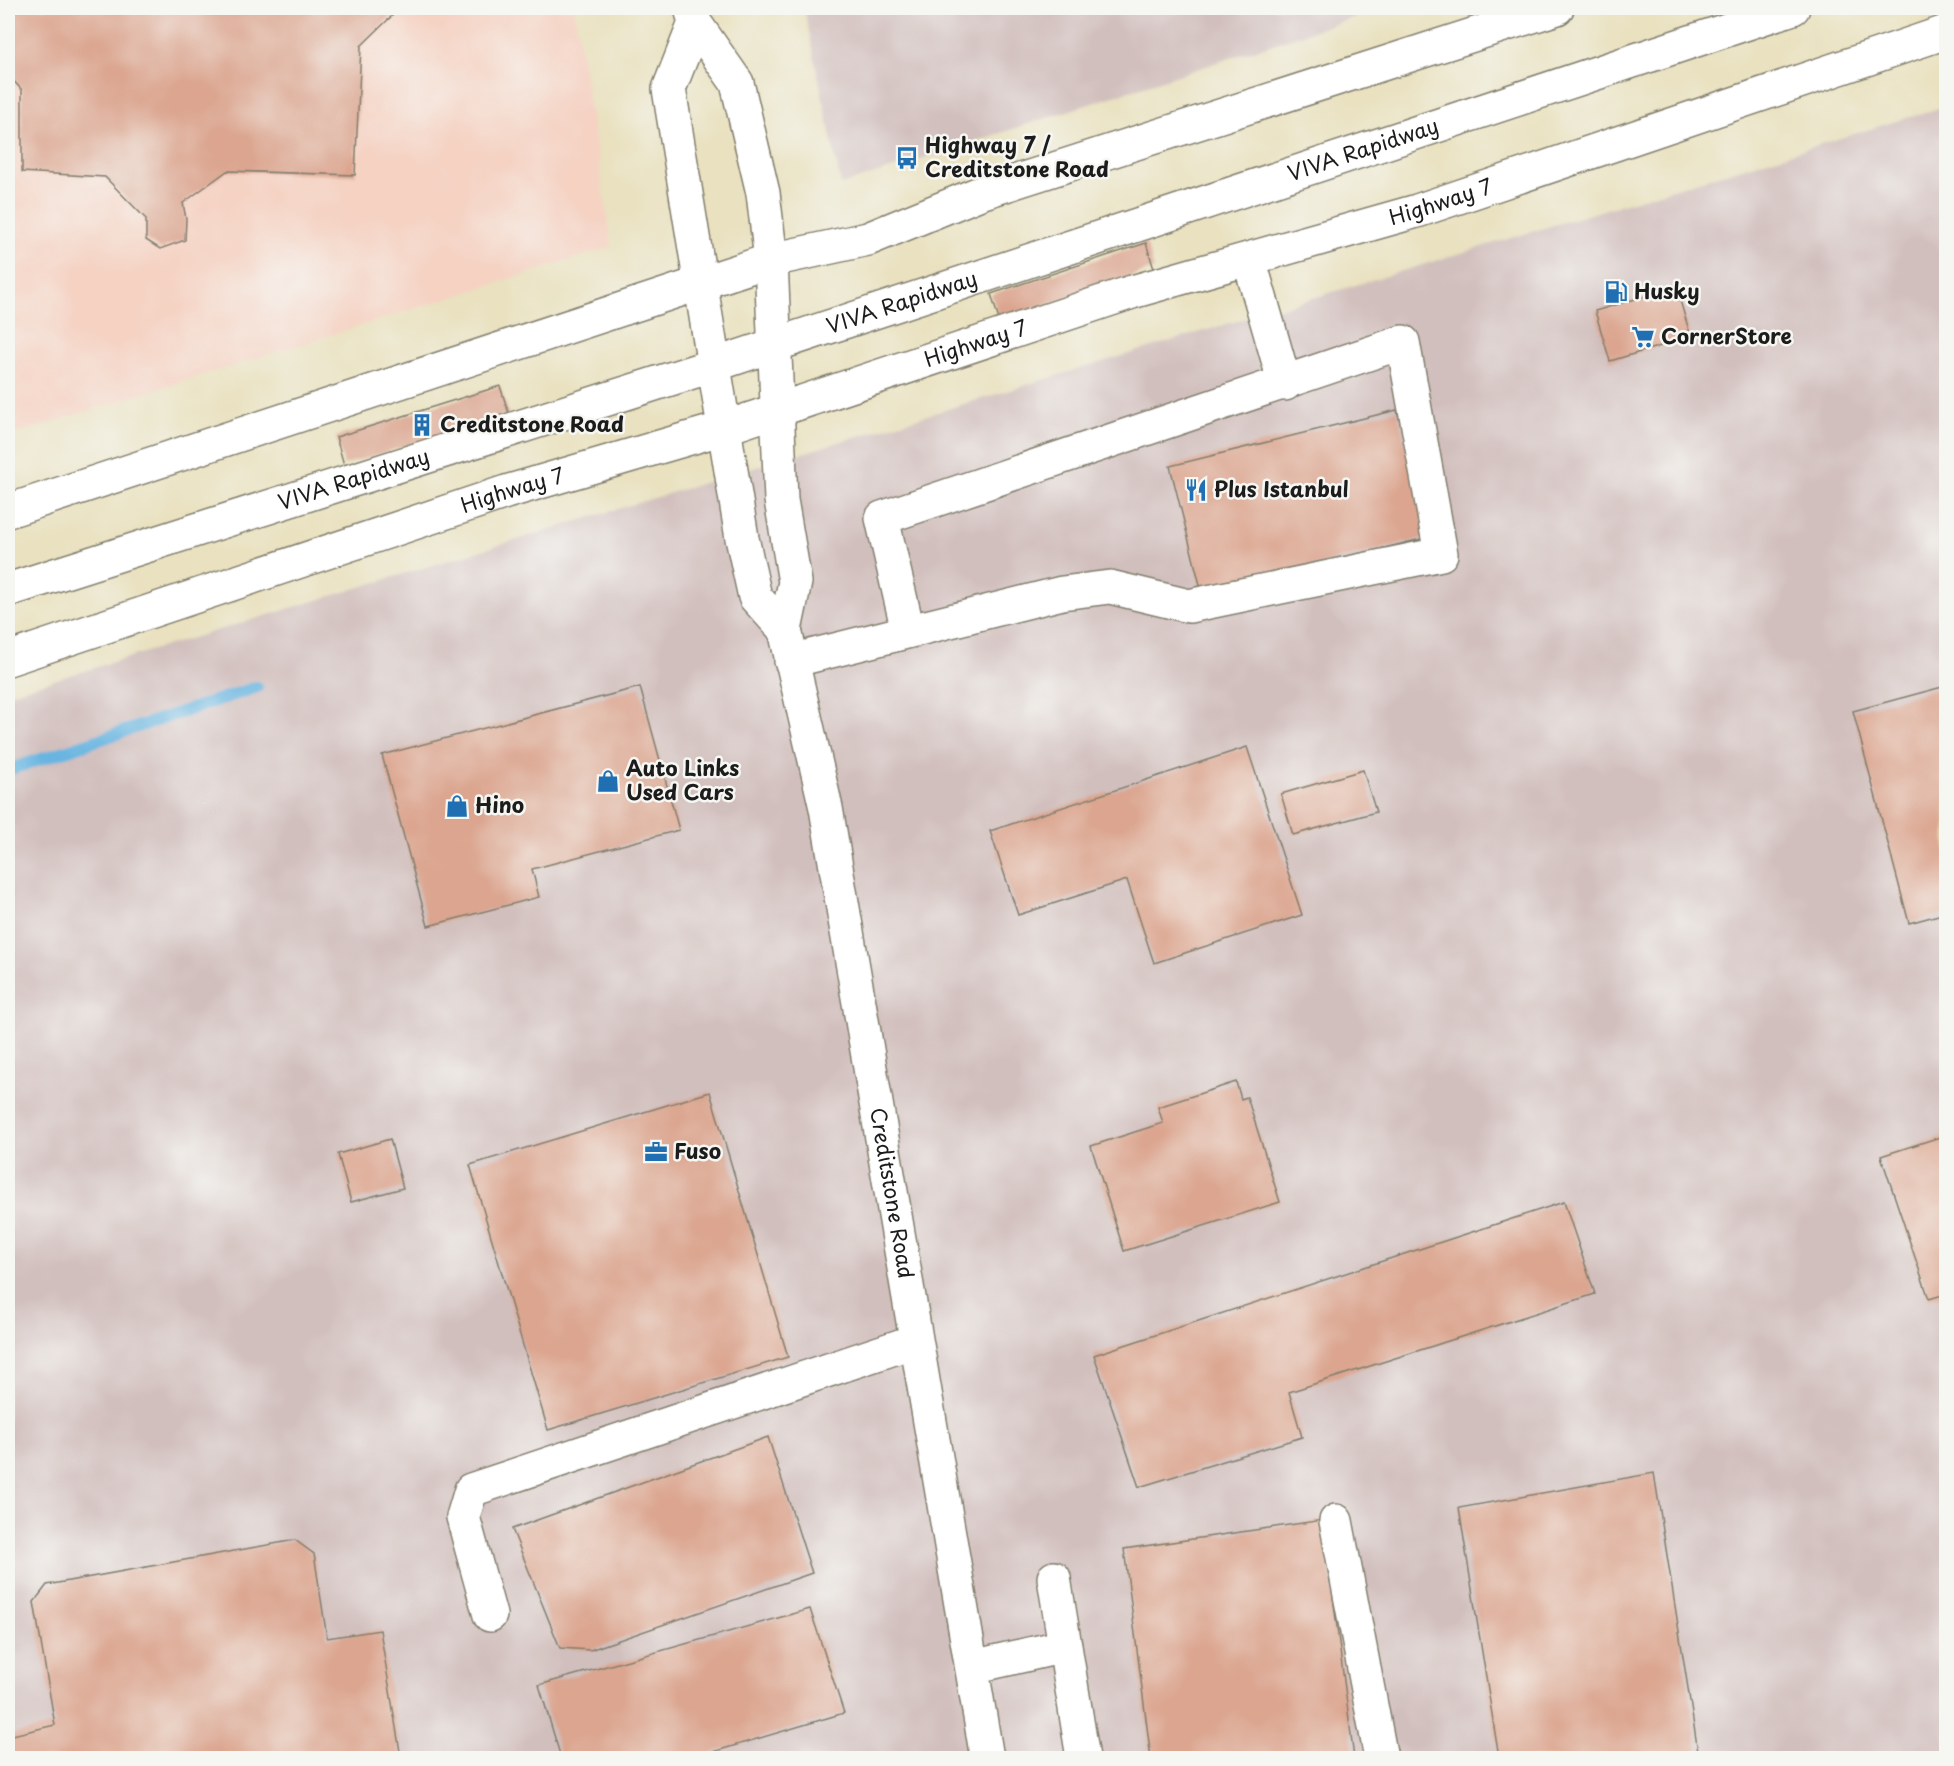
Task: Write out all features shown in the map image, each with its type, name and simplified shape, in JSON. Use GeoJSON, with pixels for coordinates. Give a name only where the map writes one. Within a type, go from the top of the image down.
{"type":"FeatureCollection","features":[{"type":"Feature","properties":{"kind":"main road"},"geometry":{"type":"LineString","coordinates":[[8,511],[771,260],[868,239],[980,193],[1557,8]]}},
{"type":"Feature","properties":{"kind":"main road","name":"VIVA Rapidway"},"geometry":{"type":"LineString","coordinates":[[8,590],[714,365],[1793,8]]}},
{"type":"Feature","properties":{"kind":"main road","name":"Creditstone Road"},"geometry":{"type":"LineString","coordinates":[[693,15],[737,83],[763,193],[771,260],[781,500],[795,582],[788,645],[826,808],[987,1758]]}},
{"type":"Feature","properties":{"kind":"main road","name":"Creditstone Road"},"geometry":{"type":"LineString","coordinates":[[693,15],[669,89],[742,538],[755,597],[788,645]]}},
{"type":"Feature","properties":{"kind":"main road","name":"Highway 7"},"geometry":{"type":"LineString","coordinates":[[8,659],[506,492],[724,428],[1132,292],[1417,211],[1947,32]]}},
{"type":"Feature","properties":{"kind":"main road"},"geometry":{"type":"LineString","coordinates":[[1249,259],[1285,384]]}},
{"type":"Feature","properties":{"kind":"main road"},"geometry":{"type":"LineString","coordinates":[[788,645],[908,631],[1062,593],[1110,587],[1189,606],[1441,554],[1403,342],[1285,384],[882,518],[908,631]]}},
{"type":"Feature","properties":{"kind":"main road"},"geometry":{"type":"LineString","coordinates":[[490,1614],[463,1517],[471,1490],[915,1341]]}},
{"type":"Feature","properties":{"kind":"main road"},"geometry":{"type":"LineString","coordinates":[[1336,1521],[1381,1758]]}},
{"type":"Feature","properties":{"kind":"main road"},"geometry":{"type":"LineString","coordinates":[[1054,1578],[1083,1758]]}},
{"type":"Feature","properties":{"kind":"main road"},"geometry":{"type":"LineString","coordinates":[[972,1667],[1065,1646]]}},
{"type":"Feature","properties":{"kind":"shaded area"},"geometry":{"type":"Polygon","coordinates":[[[8,8],[574,8],[612,247],[8,436],[8,8]]]}},
{"type":"Feature","properties":{"kind":"shaded area"},"geometry":{"type":"Polygon","coordinates":[[[804,8],[1383,8],[841,185],[804,8]]]}},
{"type":"Feature","properties":{"kind":"shaded area"},"geometry":{"type":"Polygon","coordinates":[[[1946,106],[1946,1758],[8,1758],[8,694],[1946,106]]]}},
{"type":"Feature","properties":{"kind":"building"},"geometry":{"type":"Polygon","coordinates":[[[8,8],[400,8],[361,46],[355,175],[227,171],[183,203],[186,219],[185,240],[160,249],[146,240],[146,219],[105,177],[22,172],[22,90],[8,75],[8,8]]]}},
{"type":"Feature","properties":{"kind":"building"},"geometry":{"type":"Polygon","coordinates":[[[1146,243],[1154,269],[999,320],[991,294],[1146,243]]]}},
{"type":"Feature","properties":{"kind":"building"},"geometry":{"type":"Polygon","coordinates":[[[1676,287],[1691,337],[1610,361],[1595,311],[1676,287]]]}},
{"type":"Feature","properties":{"kind":"building","name":"Creditstone Road"},"geometry":{"type":"Polygon","coordinates":[[[500,386],[509,414],[344,465],[336,437],[500,386]]]}},
{"type":"Feature","properties":{"kind":"building"},"geometry":{"type":"Polygon","coordinates":[[[1397,410],[1429,537],[1202,593],[1170,466],[1397,410]]]}},
{"type":"Feature","properties":{"kind":"building"},"geometry":{"type":"Polygon","coordinates":[[[1946,686],[1946,913],[1909,923],[1853,711],[1946,686]]]}},
{"type":"Feature","properties":{"kind":"building"},"geometry":{"type":"Polygon","coordinates":[[[640,687],[679,830],[532,869],[539,897],[428,926],[382,755],[640,687]]]}},
{"type":"Feature","properties":{"kind":"building"},"geometry":{"type":"Polygon","coordinates":[[[1247,747],[1302,915],[1154,963],[1127,880],[1018,915],[990,831],[1247,747]]]}},
{"type":"Feature","properties":{"kind":"building"},"geometry":{"type":"Polygon","coordinates":[[[1363,770],[1376,812],[1293,835],[1281,794],[1363,770]]]}},
{"type":"Feature","properties":{"kind":"building"},"geometry":{"type":"Polygon","coordinates":[[[1236,1082],[1241,1099],[1247,1097],[1280,1202],[1124,1251],[1091,1146],[1163,1123],[1158,1107],[1236,1082]]]}},
{"type":"Feature","properties":{"kind":"building"},"geometry":{"type":"Polygon","coordinates":[[[710,1092],[788,1357],[548,1430],[470,1165],[710,1092]]]}},
{"type":"Feature","properties":{"kind":"building"},"geometry":{"type":"Polygon","coordinates":[[[1946,1135],[1946,1294],[1929,1299],[1881,1156],[1946,1135]]]}},
{"type":"Feature","properties":{"kind":"building"},"geometry":{"type":"Polygon","coordinates":[[[390,1139],[403,1188],[351,1202],[338,1154],[390,1139]]]}},
{"type":"Feature","properties":{"kind":"building"},"geometry":{"type":"Polygon","coordinates":[[[1564,1202],[1595,1294],[1289,1392],[1302,1437],[1139,1487],[1094,1355],[1564,1202]]]}},
{"type":"Feature","properties":{"kind":"building"},"geometry":{"type":"Polygon","coordinates":[[[768,1437],[812,1573],[590,1650],[560,1648],[512,1529],[768,1437]]]}},
{"type":"Feature","properties":{"kind":"building"},"geometry":{"type":"Polygon","coordinates":[[[1654,1473],[1699,1758],[1499,1758],[1459,1508],[1654,1473]]]}},
{"type":"Feature","properties":{"kind":"building"},"geometry":{"type":"Polygon","coordinates":[[[1323,1520],[1354,1758],[1151,1758],[1124,1549],[1323,1520]]]}},
{"type":"Feature","properties":{"kind":"building"},"geometry":{"type":"Polygon","coordinates":[[[295,1540],[314,1554],[327,1638],[380,1630],[401,1758],[9,1758],[8,1736],[55,1725],[34,1602],[47,1585],[295,1540]]]}},
{"type":"Feature","properties":{"kind":"building"},"geometry":{"type":"Polygon","coordinates":[[[810,1609],[844,1713],[693,1758],[561,1758],[539,1685],[810,1609]]]}},
{"type":"Feature","properties":{"kind":"waterway"},"geometry":{"type":"LineString","coordinates":[[8,770],[257,687]]}},
{"type":"Feature","properties":{"kind":"place","name":"Highway 7 / Creditstone Road"},"geometry":{"type":"Point","coordinates":[907,158]}},
{"type":"Feature","properties":{"kind":"place","name":"Husky"},"geometry":{"type":"Point","coordinates":[1616,292]}},
{"type":"Feature","properties":{"kind":"place","name":"CornerStore"},"geometry":{"type":"Point","coordinates":[1643,337]}},
{"type":"Feature","properties":{"kind":"place","name":"Creditstone Road"},"geometry":{"type":"Point","coordinates":[422,425]}},
{"type":"Feature","properties":{"kind":"place","name":"Plus Istanbul"},"geometry":{"type":"Point","coordinates":[1196,490]}},
{"type":"Feature","properties":{"kind":"place","name":"Auto Links Used Cars"},"geometry":{"type":"Point","coordinates":[608,781]}},
{"type":"Feature","properties":{"kind":"place","name":"Hino"},"geometry":{"type":"Point","coordinates":[457,806]}},
{"type":"Feature","properties":{"kind":"place","name":"Fuso"},"geometry":{"type":"Point","coordinates":[656,1152]}}]}
